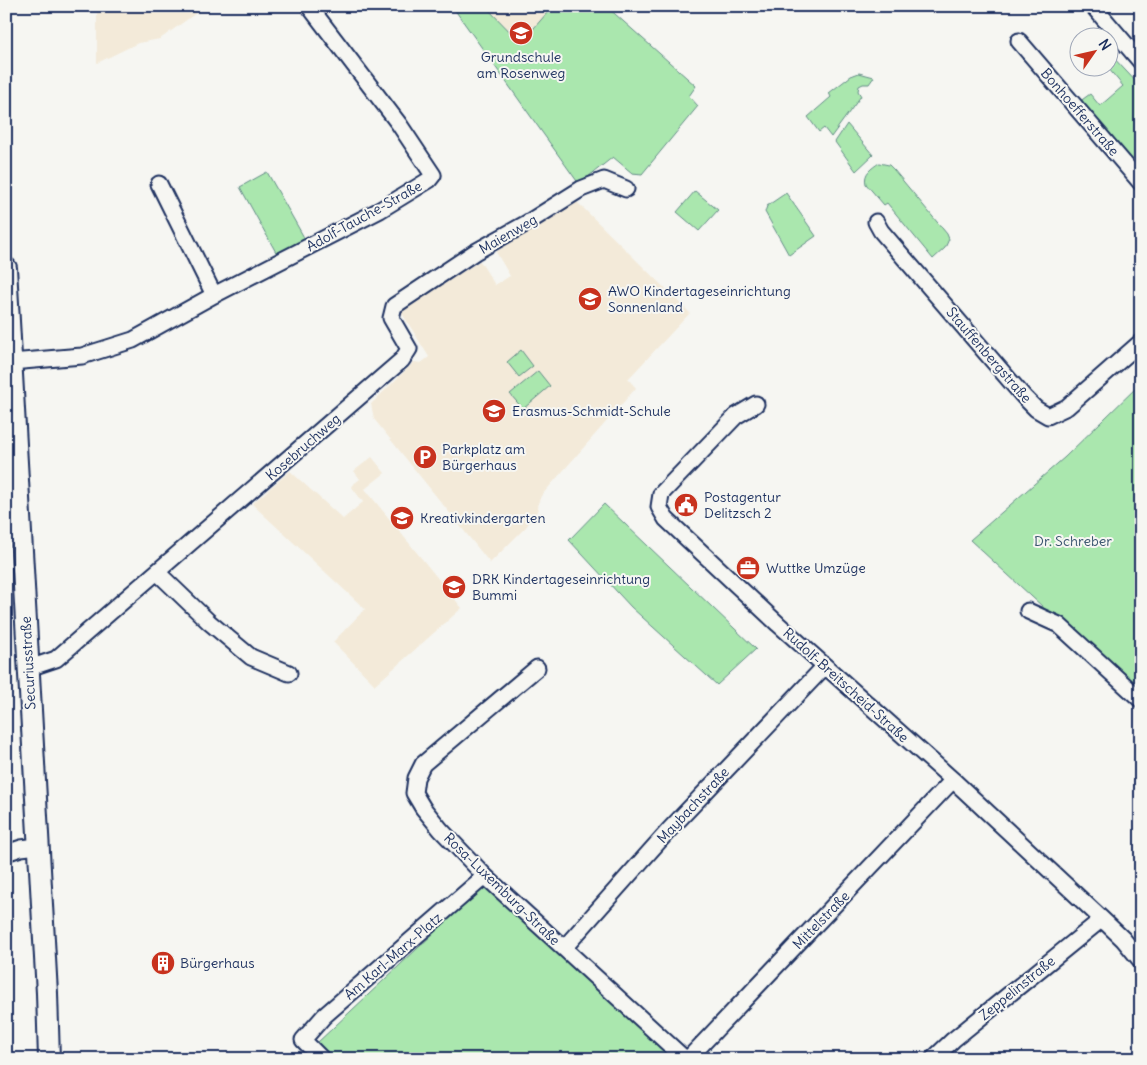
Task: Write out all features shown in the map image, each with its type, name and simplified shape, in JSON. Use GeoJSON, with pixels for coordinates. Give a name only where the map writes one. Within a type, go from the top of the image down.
{"type":"FeatureCollection","features":[{"type":"Feature","properties":{"kind":"street","name":"Adolf-Tauche-Straße"},"geometry":{"type":"LineString","coordinates":[[11,362],[82,356],[133,340],[214,295],[380,210],[429,180],[433,175],[399,124],[309,6]]}},
{"type":"Feature","properties":{"kind":"street"},"geometry":{"type":"LineString","coordinates":[[1093,6],[1141,62]]}},
{"type":"Feature","properties":{"kind":"street","name":"Bonhoefferstraße"},"geometry":{"type":"LineString","coordinates":[[1019,41],[1141,183]]}},
{"type":"Feature","properties":{"kind":"street","name":"Maienweg"},"geometry":{"type":"LineString","coordinates":[[394,306],[475,252],[527,223],[580,189],[604,180],[626,189]]}},
{"type":"Feature","properties":{"kind":"street"},"geometry":{"type":"LineString","coordinates":[[159,184],[214,295]]}},
{"type":"Feature","properties":{"kind":"street","name":"Stauffenbergstraße"},"geometry":{"type":"LineString","coordinates":[[876,222],[1024,397],[1036,410],[1048,416],[1066,407],[1141,342]]}},
{"type":"Feature","properties":{"kind":"street","name":"Securiusstraße"},"geometry":{"type":"LineString","coordinates":[[6,268],[47,993],[49,1059]]}},
{"type":"Feature","properties":{"kind":"street","name":"Kosebruchweg"},"geometry":{"type":"LineString","coordinates":[[29,668],[56,659],[158,573],[402,360],[409,349],[390,318],[394,306]]}},
{"type":"Feature","properties":{"kind":"street","name":"Rudolf-Breitscheid-Straße"},"geometry":{"type":"LineString","coordinates":[[756,404],[736,416],[662,494],[659,507],[666,519],[778,624],[953,780],[1123,939],[1141,961]]}},
{"type":"Feature","properties":{"kind":"street"},"geometry":{"type":"LineString","coordinates":[[158,573],[209,622],[251,657],[289,673]]}},
{"type":"Feature","properties":{"kind":"street"},"geometry":{"type":"LineString","coordinates":[[1028,611],[1059,625],[1141,700]]}},
{"type":"Feature","properties":{"kind":"street","name":"Maybachstraße"},"geometry":{"type":"LineString","coordinates":[[564,948],[668,830],[825,666]]}},
{"type":"Feature","properties":{"kind":"street","name":"Rosa-Luxemburg-Straße"},"geometry":{"type":"LineString","coordinates":[[537,668],[423,764],[416,778],[414,793],[423,808],[441,830],[485,876],[687,1059]]}},
{"type":"Feature","properties":{"kind":"street","name":"Mittelstraße"},"geometry":{"type":"LineString","coordinates":[[687,1059],[953,780]]}},
{"type":"Feature","properties":{"kind":"street"},"geometry":{"type":"LineString","coordinates":[[6,853],[21,848],[38,846]]}},
{"type":"Feature","properties":{"kind":"street","name":"Am Karl-Marx-Platz"},"geometry":{"type":"LineString","coordinates":[[322,1059],[303,1040],[324,1016],[485,876]]}},
{"type":"Feature","properties":{"kind":"street","name":"Zeppelinstraße"},"geometry":{"type":"LineString","coordinates":[[933,1059],[953,1040],[1102,919]]}},
{"type":"Feature","properties":{"kind":"shaded area"},"geometry":{"type":"Polygon","coordinates":[[[97,6],[206,6],[160,39],[138,43],[97,63],[97,6]]]}},
{"type":"Feature","properties":{"kind":"shaded area","name":"Grundschule am Rosenweg"},"geometry":{"type":"Polygon","coordinates":[[[485,6],[553,6],[521,43],[485,6]]]}},
{"type":"Feature","properties":{"kind":"shaded area","name":"Erasmus-Schmidt-Schule"},"geometry":{"type":"Polygon","coordinates":[[[575,200],[690,313],[628,379],[636,388],[541,496],[537,506],[539,509],[526,527],[490,563],[374,419],[371,404],[414,362],[421,363],[429,357],[400,310],[480,261],[495,285],[510,276],[496,252],[575,200]]]}},
{"type":"Feature","properties":{"kind":"shaded area"},"geometry":{"type":"Polygon","coordinates":[[[372,457],[385,473],[365,489],[462,608],[375,685],[333,642],[365,609],[252,504],[290,471],[343,519],[363,502],[351,486],[360,479],[354,471],[372,457]]]}},
{"type":"Feature","properties":{"kind":"green space"},"geometry":{"type":"Polygon","coordinates":[[[452,6],[485,6],[521,43],[553,6],[606,6],[696,86],[689,96],[698,106],[642,174],[632,173],[613,157],[579,184],[452,6]]]}},
{"type":"Feature","properties":{"kind":"green space"},"geometry":{"type":"Polygon","coordinates":[[[1120,65],[1141,87],[1141,152],[1130,162],[1079,102],[1090,94],[1100,106],[1123,86],[1116,78],[1120,78],[1120,65]]]}},
{"type":"Feature","properties":{"kind":"green space"},"geometry":{"type":"Polygon","coordinates":[[[859,73],[874,77],[869,84],[859,86],[858,91],[861,96],[831,137],[824,128],[819,132],[808,117],[831,97],[829,93],[851,76],[859,73]]]}},
{"type":"Feature","properties":{"kind":"green space"},"geometry":{"type":"Polygon","coordinates":[[[847,124],[873,155],[856,171],[835,142],[847,124]]]}},
{"type":"Feature","properties":{"kind":"green space"},"geometry":{"type":"Polygon","coordinates":[[[879,163],[889,165],[894,170],[947,234],[949,239],[945,248],[933,259],[887,203],[884,205],[866,184],[867,174],[879,163]]]}},
{"type":"Feature","properties":{"kind":"green space"},"geometry":{"type":"Polygon","coordinates":[[[267,172],[306,241],[278,256],[240,187],[267,172]]]}},
{"type":"Feature","properties":{"kind":"green space"},"geometry":{"type":"Polygon","coordinates":[[[695,191],[718,210],[699,231],[677,212],[695,191]]]}},
{"type":"Feature","properties":{"kind":"green space"},"geometry":{"type":"Polygon","coordinates":[[[786,193],[816,236],[789,255],[765,212],[767,206],[786,193]]]}},
{"type":"Feature","properties":{"kind":"green space"},"geometry":{"type":"Polygon","coordinates":[[[521,350],[533,366],[519,377],[507,362],[521,350]]]}},
{"type":"Feature","properties":{"kind":"green space"},"geometry":{"type":"Polygon","coordinates":[[[538,371],[550,386],[523,409],[510,394],[538,371]]]}},
{"type":"Feature","properties":{"kind":"green space","name":"Dr. Schreber"},"geometry":{"type":"Polygon","coordinates":[[[1141,383],[1141,697],[970,540],[1065,457],[1141,383]]]}},
{"type":"Feature","properties":{"kind":"green space"},"geometry":{"type":"Polygon","coordinates":[[[604,504],[756,649],[717,685],[631,607],[569,540],[604,504]]]}},
{"type":"Feature","properties":{"kind":"green space"},"geometry":{"type":"Polygon","coordinates":[[[485,885],[671,1059],[332,1059],[317,1043],[485,885]]]}},
{"type":"Feature","properties":{"kind":"place","name":"Grundschule am Rosenweg"},"geometry":{"type":"Point","coordinates":[521,33]}},
{"type":"Feature","properties":{"kind":"place","name":"AWO Kindertageseinrichtung Sonnenland"},"geometry":{"type":"Point","coordinates":[590,299]}},
{"type":"Feature","properties":{"kind":"place","name":"Erasmus-Schmidt-Schule"},"geometry":{"type":"Point","coordinates":[494,411]}},
{"type":"Feature","properties":{"kind":"place","name":"Parkplatz am Bürgerhaus"},"geometry":{"type":"Point","coordinates":[425,457]}},
{"type":"Feature","properties":{"kind":"place","name":"Postagentur Delitzsch 2"},"geometry":{"type":"Point","coordinates":[686,505]}},
{"type":"Feature","properties":{"kind":"place","name":"Kreativkindergarten"},"geometry":{"type":"Point","coordinates":[402,518]}},
{"type":"Feature","properties":{"kind":"place","name":"Wuttke Umzüge"},"geometry":{"type":"Point","coordinates":[748,568]}},
{"type":"Feature","properties":{"kind":"place","name":"DRK Kindertageseinrichtung Bummi"},"geometry":{"type":"Point","coordinates":[454,587]}},
{"type":"Feature","properties":{"kind":"place","name":"Bürgerhaus"},"geometry":{"type":"Point","coordinates":[163,963]}}]}
